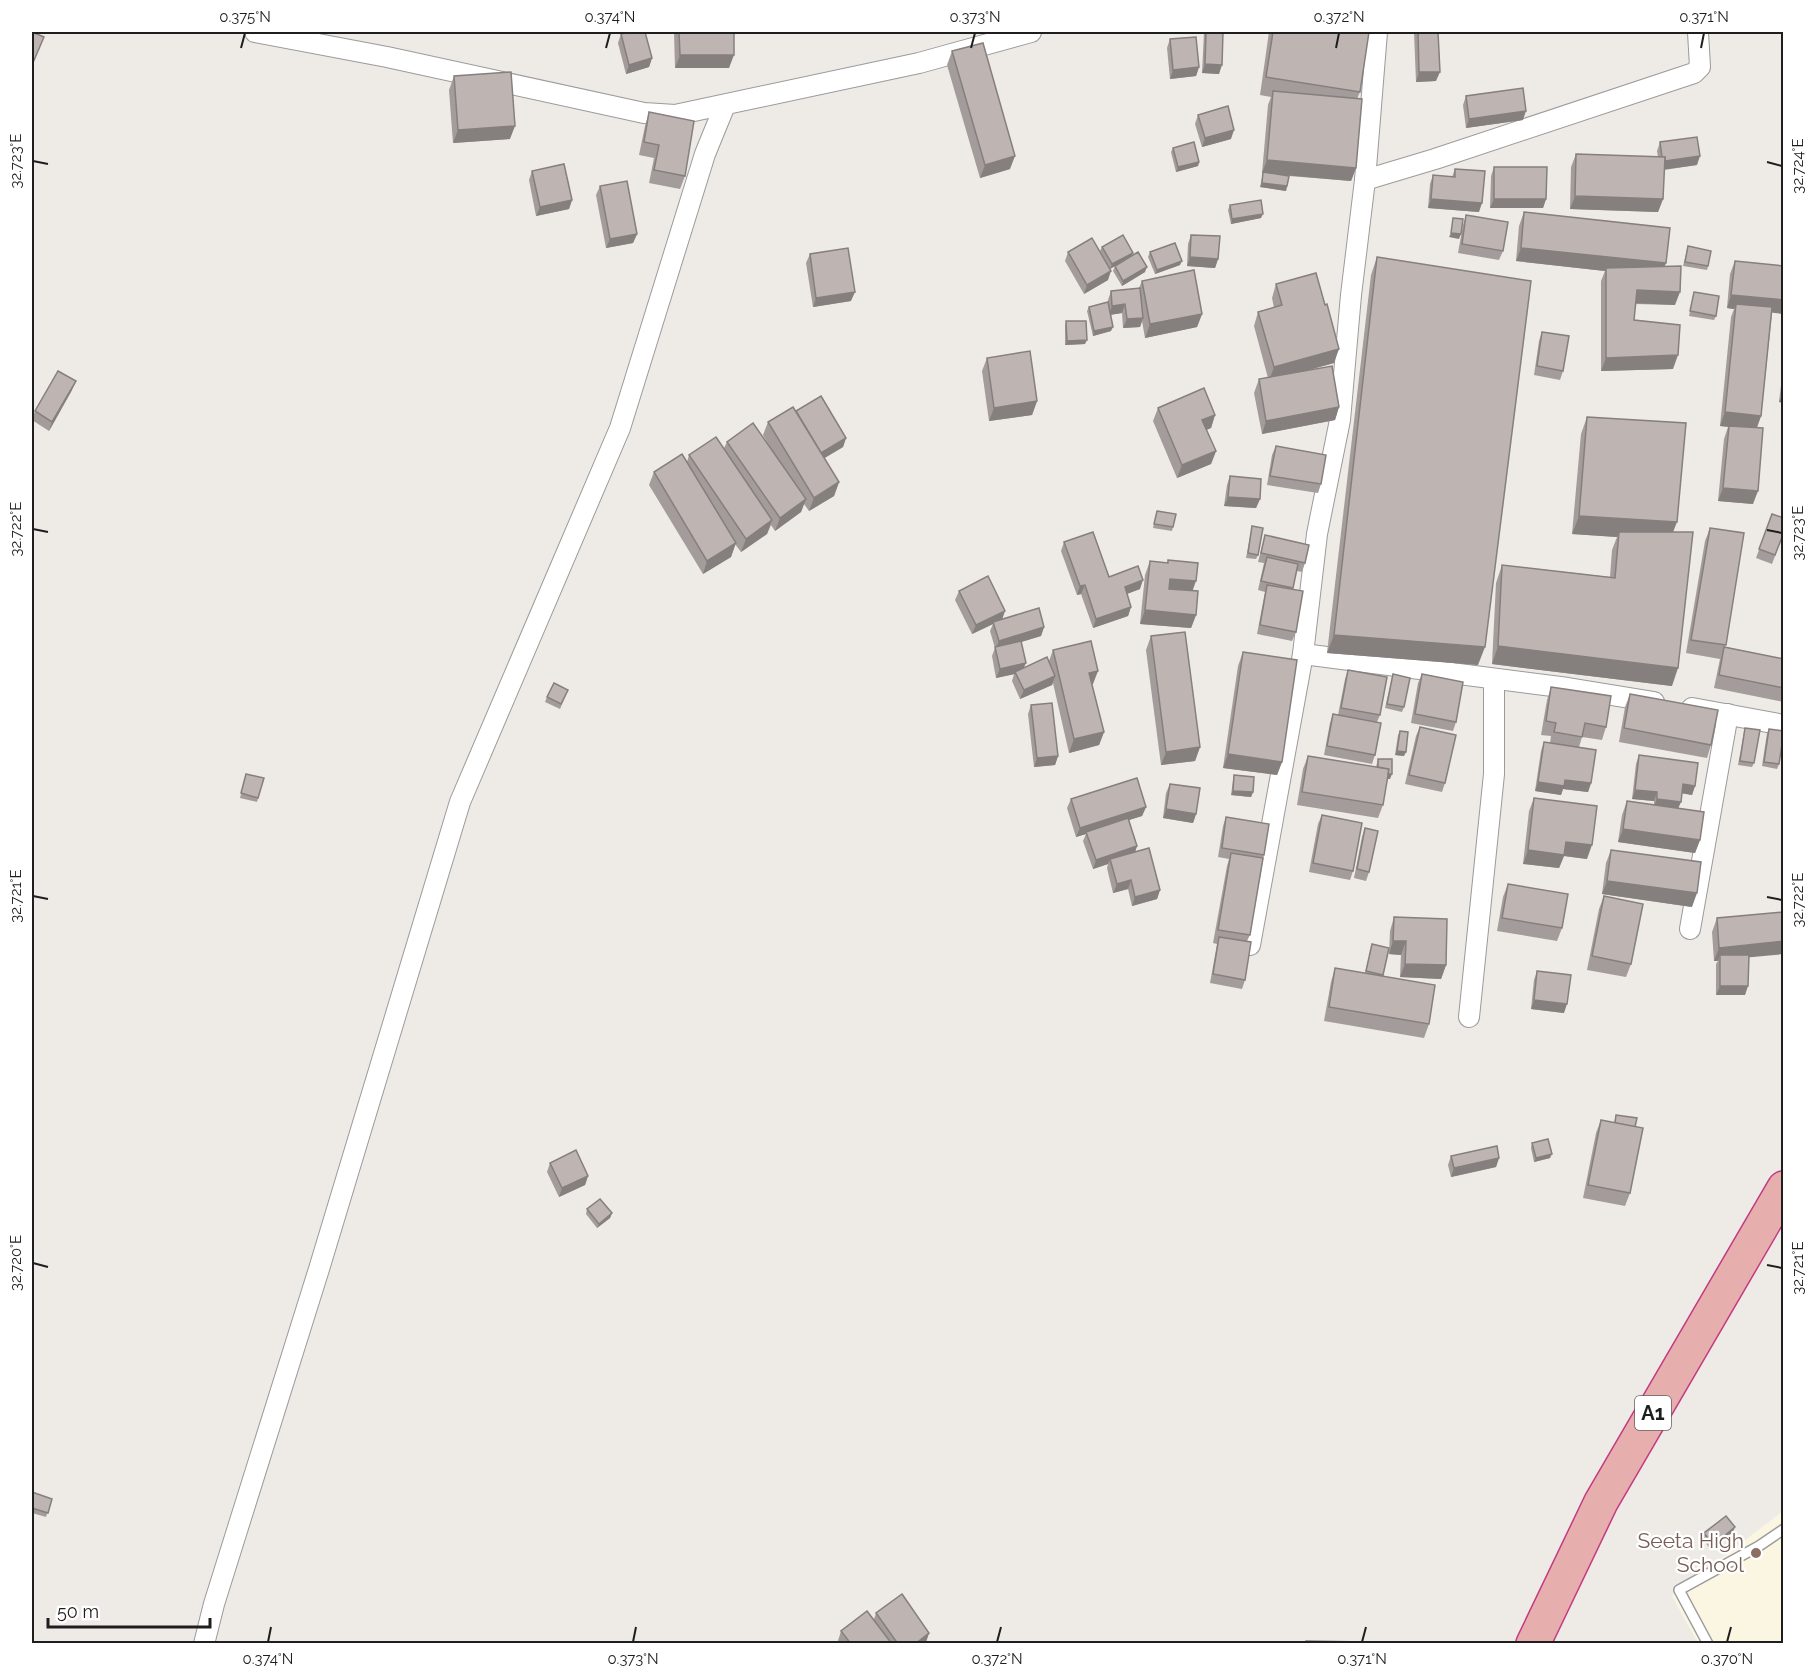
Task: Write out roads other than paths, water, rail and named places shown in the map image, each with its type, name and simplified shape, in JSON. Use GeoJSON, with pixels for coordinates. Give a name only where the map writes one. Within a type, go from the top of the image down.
{"type":"FeatureCollection","features":[{"type":"Feature","properties":{"kind":"highway","name":"A1"},"geometry":{"type":"LineString","coordinates":[[1533,1644],[1600,1502],[1784,1188]]}},
{"type":"Feature","properties":{"kind":"street"},"geometry":{"type":"LineString","coordinates":[[255,32],[387,57],[644,113],[675,115],[920,63],[1031,32]]}},
{"type":"Feature","properties":{"kind":"street"},"geometry":{"type":"LineString","coordinates":[[1250,945],[1303,654],[1317,534],[1340,420],[1351,295],[1365,180],[1377,32]]}},
{"type":"Feature","properties":{"kind":"street"},"geometry":{"type":"LineString","coordinates":[[1365,180],[1694,73],[1700,67],[1698,32]]}},
{"type":"Feature","properties":{"kind":"street"},"geometry":{"type":"LineString","coordinates":[[204,1644],[214,1604],[319,1269],[460,802],[620,429],[705,154],[725,105]]}},
{"type":"Feature","properties":{"kind":"street"},"geometry":{"type":"LineString","coordinates":[[1303,654],[1568,688],[1784,725]]}},
{"type":"Feature","properties":{"kind":"street"},"geometry":{"type":"LineString","coordinates":[[1469,1017],[1494,774],[1494,680]]}},
{"type":"Feature","properties":{"kind":"street"},"geometry":{"type":"LineString","coordinates":[[1690,929],[1728,714]]}},
{"type":"Feature","properties":{"kind":"lane"},"geometry":{"type":"LineString","coordinates":[[1708,1644],[1679,1590],[1759,1546],[1784,1529]]}},
{"type":"Feature","properties":{"kind":"place","name":"Seeta High School"},"geometry":{"type":"Point","coordinates":[1756,1553]}}]}
